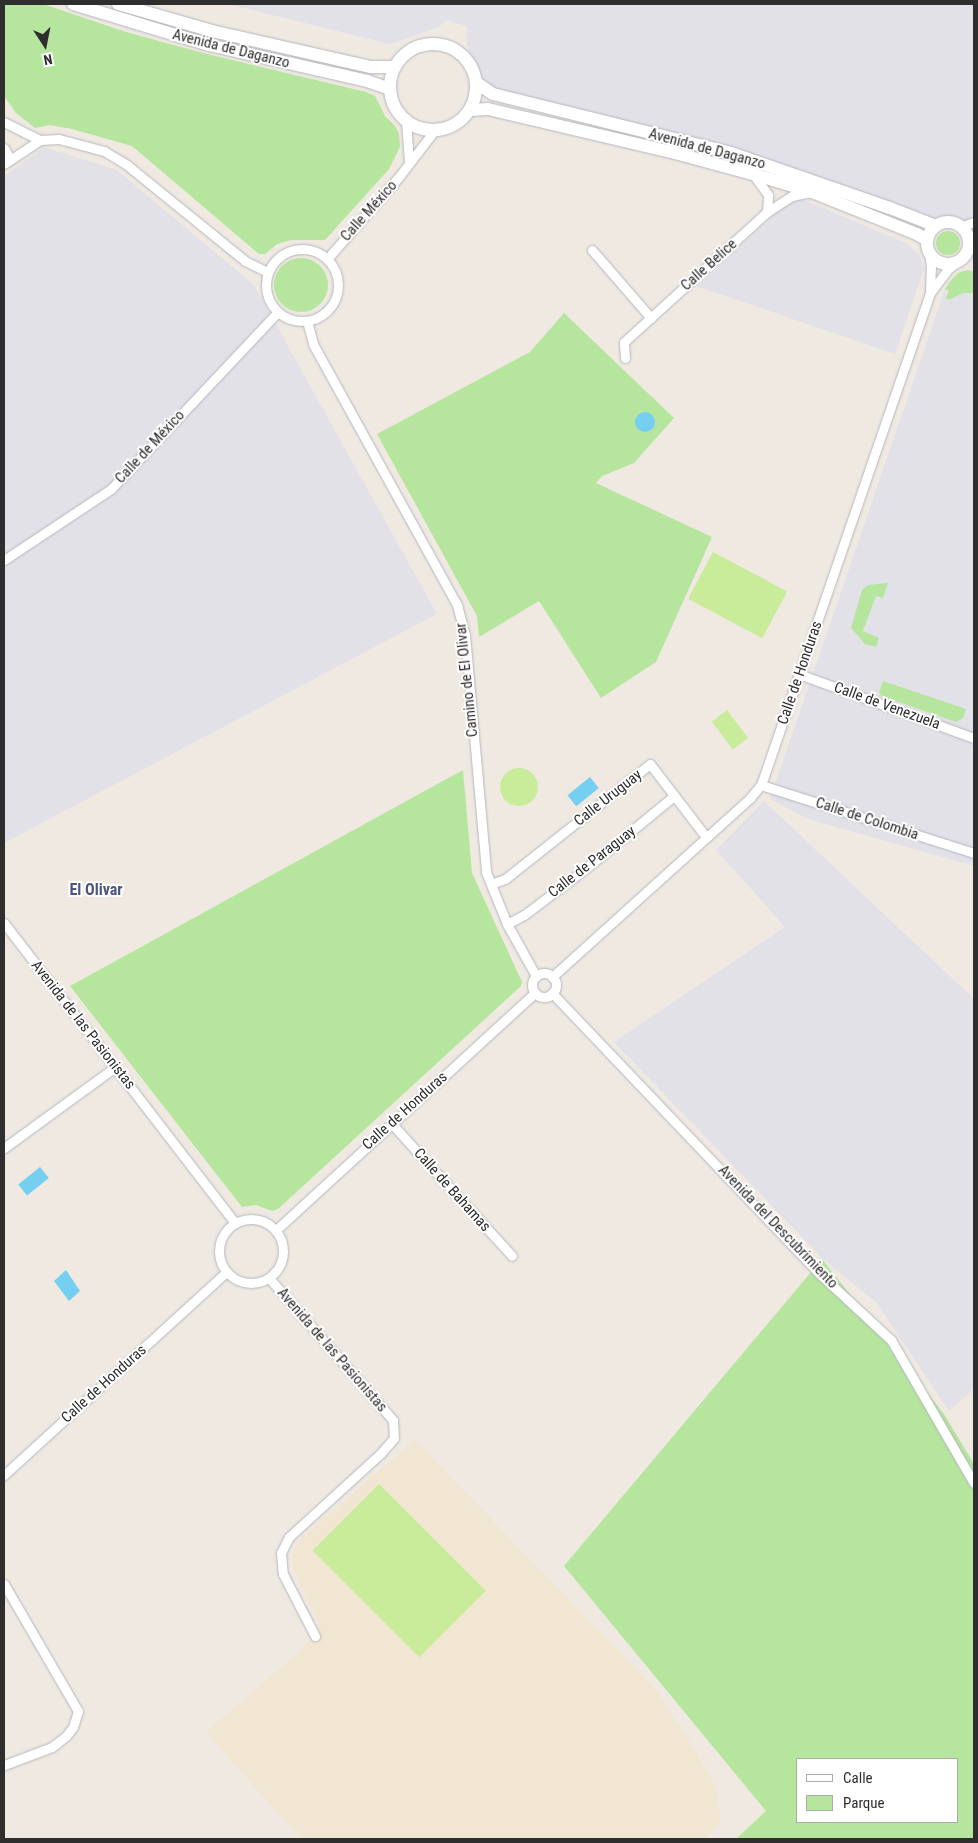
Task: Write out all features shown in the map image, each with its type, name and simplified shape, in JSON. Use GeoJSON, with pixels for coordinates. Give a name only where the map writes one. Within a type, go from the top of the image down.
{"type":"FeatureCollection","features":[{"type":"Feature","properties":{"kind":"main road","name":"Avenida de Daganzo"},"geometry":{"type":"LineString","coordinates":[[73,4],[200,42],[367,81],[390,89]]}},
{"type":"Feature","properties":{"kind":"main road","name":"Avenida de Daganzo"},"geometry":{"type":"LineString","coordinates":[[118,4],[212,31],[370,67],[395,67]]}},
{"type":"Feature","properties":{"kind":"main road"},"geometry":{"type":"LineString","coordinates":[[434,44],[449,46],[463,55],[472,67],[477,83],[476,97],[470,110],[455,125],[434,131],[415,126],[406,121],[398,112],[390,89],[395,67],[405,54],[418,46],[434,44]]}},
{"type":"Feature","properties":{"kind":"main road","name":"Avenida de Daganzo"},"geometry":{"type":"LineString","coordinates":[[477,83],[493,94],[731,153],[890,208],[936,226]]}},
{"type":"Feature","properties":{"kind":"main road","name":"Avenida de Daganzo"},"geometry":{"type":"LineString","coordinates":[[470,110],[496,111],[675,152],[753,174],[812,192],[917,234],[928,246]]}},
{"type":"Feature","properties":{"kind":"main road"},"geometry":{"type":"LineString","coordinates":[[946,222],[968,233],[969,246],[966,258],[942,263],[928,246],[936,226],[946,222]]}},
{"type":"Feature","properties":{"kind":"street"},"geometry":{"type":"LineString","coordinates":[[406,121],[409,162]]}},
{"type":"Feature","properties":{"kind":"street"},"geometry":{"type":"LineString","coordinates":[[4,122],[40,140]]}},
{"type":"Feature","properties":{"kind":"street","name":"Calle México"},"geometry":{"type":"LineString","coordinates":[[327,259],[398,178],[434,131]]}},
{"type":"Feature","properties":{"kind":"street"},"geometry":{"type":"LineString","coordinates":[[4,148],[7,161],[40,140],[59,139],[104,151],[127,165],[245,261],[268,272]]}},
{"type":"Feature","properties":{"kind":"street"},"geometry":{"type":"LineString","coordinates":[[753,174],[768,195],[767,212]]}},
{"type":"Feature","properties":{"kind":"street","name":"Calle Belice"},"geometry":{"type":"LineString","coordinates":[[625,358],[624,342],[767,212],[792,196],[812,192]]}},
{"type":"Feature","properties":{"kind":"street"},"geometry":{"type":"LineString","coordinates":[[968,233],[974,222]]}},
{"type":"Feature","properties":{"kind":"street","name":"Calle de Honduras"},"geometry":{"type":"LineString","coordinates":[[552,977],[761,785],[930,293],[931,268],[928,246]]}},
{"type":"Feature","properties":{"kind":"street"},"geometry":{"type":"LineString","coordinates":[[305,249],[316,252],[327,259],[338,278],[335,299],[329,309],[320,316],[307,321],[295,320],[278,312],[267,294],[268,272],[273,263],[282,255],[293,250],[305,249]]}},
{"type":"Feature","properties":{"kind":"street"},"geometry":{"type":"LineString","coordinates":[[592,250],[651,318]]}},
{"type":"Feature","properties":{"kind":"street","name":"Calle de Honduras"},"geometry":{"type":"LineString","coordinates":[[930,293],[948,269],[966,258]]}},
{"type":"Feature","properties":{"kind":"street","name":"Calle de México"},"geometry":{"type":"LineString","coordinates":[[4,560],[111,489],[278,312]]}},
{"type":"Feature","properties":{"kind":"street","name":"Camino de El Olivar"},"geometry":{"type":"LineString","coordinates":[[307,321],[313,344],[457,605],[465,634],[485,862],[491,884],[507,924],[536,976]]}},
{"type":"Feature","properties":{"kind":"street","name":"Calle de Venezuela"},"geometry":{"type":"LineString","coordinates":[[800,674],[974,738]]}},
{"type":"Feature","properties":{"kind":"street","name":"Calle Uruguay"},"geometry":{"type":"LineString","coordinates":[[491,884],[505,879],[650,764],[706,837]]}},
{"type":"Feature","properties":{"kind":"street","name":"Calle de Colombia"},"geometry":{"type":"LineString","coordinates":[[761,785],[974,852]]}},
{"type":"Feature","properties":{"kind":"street","name":"Calle de Paraguay"},"geometry":{"type":"LineString","coordinates":[[507,924],[524,915],[585,869],[674,796]]}},
{"type":"Feature","properties":{"kind":"street","name":"Avenida de las Pasionistas"},"geometry":{"type":"LineString","coordinates":[[4,923],[235,1223]]}},
{"type":"Feature","properties":{"kind":"street"},"geometry":{"type":"LineString","coordinates":[[547,973],[552,977],[555,988],[552,993],[540,996],[535,993],[532,981],[536,976],[547,973]]}},
{"type":"Feature","properties":{"kind":"street","name":"Calle de Honduras"},"geometry":{"type":"LineString","coordinates":[[276,1230],[535,993]]}},
{"type":"Feature","properties":{"kind":"street","name":"Avenida del Descubrimiento"},"geometry":{"type":"LineString","coordinates":[[552,993],[821,1275],[891,1340],[974,1483]]}},
{"type":"Feature","properties":{"kind":"street"},"geometry":{"type":"LineString","coordinates":[[4,1148],[115,1066]]}},
{"type":"Feature","properties":{"kind":"street","name":"Calle de Bahamas"},"geometry":{"type":"LineString","coordinates":[[392,1124],[512,1256]]}},
{"type":"Feature","properties":{"kind":"street"},"geometry":{"type":"LineString","coordinates":[[246,1219],[257,1219],[267,1223],[276,1230],[282,1239],[284,1250],[282,1261],[269,1278],[251,1284],[233,1278],[226,1272],[218,1255],[219,1245],[222,1236],[235,1223],[246,1219]]}},
{"type":"Feature","properties":{"kind":"street","name":"Calle de Honduras"},"geometry":{"type":"LineString","coordinates":[[4,1475],[226,1272]]}},
{"type":"Feature","properties":{"kind":"street","name":"Avenida de las Pasionistas"},"geometry":{"type":"LineString","coordinates":[[269,1278],[285,1299],[393,1420],[394,1438],[382,1453],[290,1537],[281,1553],[283,1574],[315,1636]]}},
{"type":"Feature","properties":{"kind":"street"},"geometry":{"type":"LineString","coordinates":[[4,1584],[78,1711],[73,1727],[66,1736],[52,1747],[4,1766]]}},
{"type":"Feature","properties":{"kind":"shaded area"},"geometry":{"type":"Polygon","coordinates":[[[228,4],[974,4],[974,238],[968,236],[957,224],[941,223],[731,153],[493,94],[477,83],[467,43],[466,26],[446,20],[439,27],[390,44],[228,4]]]}},
{"type":"Feature","properties":{"kind":"shaded area"},"geometry":{"type":"Polygon","coordinates":[[[44,147],[117,170],[254,285],[437,614],[4,843],[4,176],[44,147]]]}},
{"type":"Feature","properties":{"kind":"shaded area"},"geometry":{"type":"Polygon","coordinates":[[[804,200],[908,244],[920,256],[924,269],[895,354],[696,286],[787,204],[804,200]]]}},
{"type":"Feature","properties":{"kind":"shaded area"},"geometry":{"type":"Polygon","coordinates":[[[968,270],[974,272],[974,866],[808,819],[770,799],[945,289],[958,273],[968,270]]]}},
{"type":"Feature","properties":{"kind":"shaded area"},"geometry":{"type":"Polygon","coordinates":[[[764,801],[974,999],[974,1389],[949,1411],[876,1302],[824,1260],[614,1042],[785,927],[716,850],[764,801]]]}},
{"type":"Feature","properties":{"kind":"shaded area"},"geometry":{"type":"Polygon","coordinates":[[[415,1440],[655,1689],[696,1752],[716,1787],[721,1822],[706,1839],[301,1839],[206,1732],[298,1653],[320,1626],[293,1570],[293,1552],[300,1539],[415,1440]]]}},
{"type":"Feature","properties":{"kind":"green space"},"geometry":{"type":"Polygon","coordinates":[[[4,4],[43,4],[126,32],[203,53],[366,92],[375,96],[385,116],[395,126],[399,133],[400,147],[389,169],[325,240],[291,240],[277,244],[265,254],[259,254],[132,146],[72,129],[50,125],[35,128],[16,113],[4,96],[4,4]]]}},
{"type":"Feature","properties":{"kind":"green space"},"geometry":{"type":"Polygon","coordinates":[[[948,231],[957,234],[960,243],[957,252],[948,255],[939,252],[936,243],[939,234],[948,231]]]}},
{"type":"Feature","properties":{"kind":"green space"},"geometry":{"type":"Polygon","coordinates":[[[296,258],[306,258],[320,266],[326,275],[328,285],[326,295],[320,304],[306,312],[296,312],[286,307],[279,300],[274,290],[274,280],[279,270],[286,263],[296,258]]]}},
{"type":"Feature","properties":{"kind":"green space"},"geometry":{"type":"Polygon","coordinates":[[[968,270],[974,272],[974,293],[963,293],[949,300],[946,298],[949,291],[945,289],[951,280],[958,273],[968,270]]]}},
{"type":"Feature","properties":{"kind":"green space"},"geometry":{"type":"Polygon","coordinates":[[[564,313],[674,418],[634,463],[602,476],[596,483],[712,537],[656,662],[601,698],[539,601],[479,637],[477,616],[377,434],[530,352],[564,313]]]}},
{"type":"Feature","properties":{"kind":"green space"},"geometry":{"type":"Polygon","coordinates":[[[713,552],[787,591],[762,638],[688,599],[713,552]]]}},
{"type":"Feature","properties":{"kind":"green space"},"geometry":{"type":"Polygon","coordinates":[[[888,583],[883,598],[876,596],[863,631],[879,638],[876,647],[865,644],[851,628],[862,590],[868,585],[888,583]]]}},
{"type":"Feature","properties":{"kind":"green space"},"geometry":{"type":"Polygon","coordinates":[[[883,681],[966,709],[963,718],[956,722],[881,696],[879,692],[883,681]]]}},
{"type":"Feature","properties":{"kind":"green space"},"geometry":{"type":"Polygon","coordinates":[[[727,710],[748,738],[733,749],[712,721],[727,710]]]}},
{"type":"Feature","properties":{"kind":"green space"},"geometry":{"type":"Polygon","coordinates":[[[519,768],[533,773],[538,787],[533,801],[519,806],[505,801],[500,787],[505,773],[519,768]]]}},
{"type":"Feature","properties":{"kind":"green space"},"geometry":{"type":"Polygon","coordinates":[[[463,770],[472,873],[522,982],[521,986],[278,1209],[272,1211],[256,1205],[242,1207],[70,986],[463,770]]]}},
{"type":"Feature","properties":{"kind":"green space"},"geometry":{"type":"Polygon","coordinates":[[[822,1259],[944,1414],[974,1464],[974,1839],[736,1839],[766,1811],[564,1566],[822,1259]]]}},
{"type":"Feature","properties":{"kind":"green space"},"geometry":{"type":"Polygon","coordinates":[[[379,1484],[486,1591],[419,1657],[313,1550],[379,1484]]]}},
{"type":"Feature","properties":{"kind":"water"},"geometry":{"type":"Polygon","coordinates":[[[645,412],[652,415],[655,422],[652,429],[645,432],[638,429],[635,422],[638,415],[645,412]]]}},
{"type":"Feature","properties":{"kind":"water"},"geometry":{"type":"Polygon","coordinates":[[[590,777],[599,788],[576,806],[567,795],[590,777]]]}},
{"type":"Feature","properties":{"kind":"water"},"geometry":{"type":"Polygon","coordinates":[[[40,1167],[49,1178],[27,1196],[18,1185],[40,1167]]]}},
{"type":"Feature","properties":{"kind":"water"},"geometry":{"type":"Polygon","coordinates":[[[66,1270],[80,1291],[69,1301],[54,1281],[66,1270]]]}},
{"type":"Feature","properties":{"kind":"district","name":"El Olivar"},"geometry":{"type":"Point","coordinates":[96,890]}}]}
